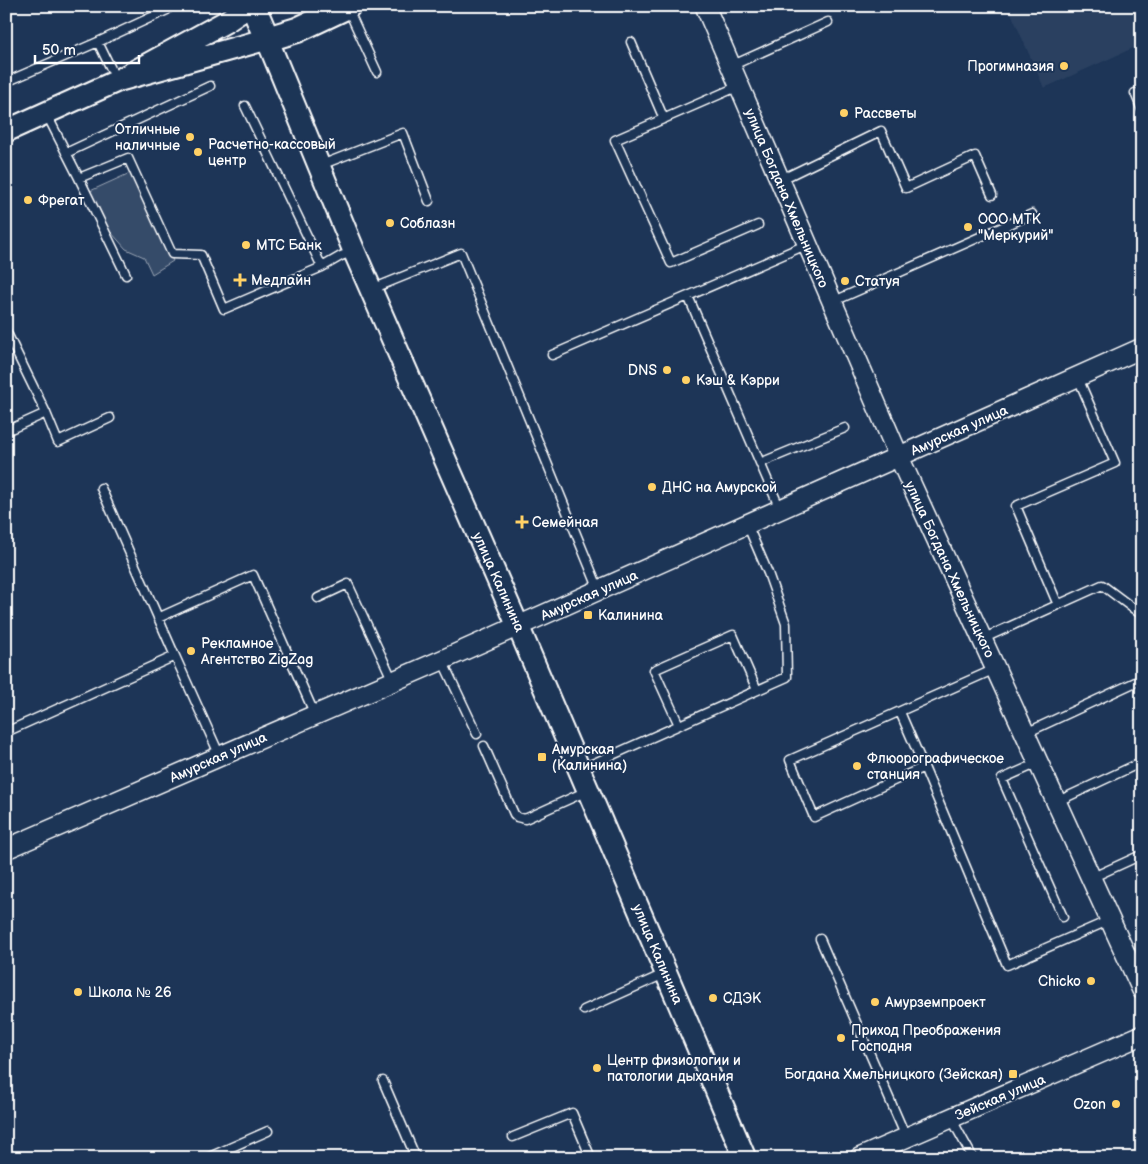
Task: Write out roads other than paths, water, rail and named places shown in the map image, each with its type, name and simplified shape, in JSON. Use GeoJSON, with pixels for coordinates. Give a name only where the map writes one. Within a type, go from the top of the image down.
{"type":"FeatureCollection","features":[{"type":"Feature","properties":{"kind":"main road"},"geometry":{"type":"LineString","coordinates":[[6,131],[117,81],[227,21],[249,6]]}},
{"type":"Feature","properties":{"kind":"main road","name":"улица Калинина"},"geometry":{"type":"LineString","coordinates":[[253,6],[370,289],[518,626],[744,1158]]}},
{"type":"Feature","properties":{"kind":"main road"},"geometry":{"type":"LineString","coordinates":[[117,81],[297,30],[348,6]]}},
{"type":"Feature","properties":{"kind":"street","name":"улица Богдана Хмельницкого"},"geometry":{"type":"LineString","coordinates":[[705,6],[898,457],[1142,990]]}},
{"type":"Feature","properties":{"kind":"street","name":"Амурская улица"},"geometry":{"type":"LineString","coordinates":[[6,849],[442,660],[1142,348]]}},
{"type":"Feature","properties":{"kind":"street","name":"Зейская улица"},"geometry":{"type":"LineString","coordinates":[[859,1158],[1142,1035]]}},
{"type":"Feature","properties":{"kind":"lane"},"geometry":{"type":"LineString","coordinates":[[6,82],[167,10],[165,6]]}},
{"type":"Feature","properties":{"kind":"lane"},"geometry":{"type":"LineString","coordinates":[[348,6],[377,72]]}},
{"type":"Feature","properties":{"kind":"lane"},"geometry":{"type":"LineString","coordinates":[[731,66],[828,22]]}},
{"type":"Feature","properties":{"kind":"lane"},"geometry":{"type":"LineString","coordinates":[[98,42],[117,81]]}},
{"type":"Feature","properties":{"kind":"lane"},"geometry":{"type":"LineString","coordinates":[[631,42],[664,119]]}},
{"type":"Feature","properties":{"kind":"lane"},"geometry":{"type":"LineString","coordinates":[[66,153],[210,86]]}},
{"type":"Feature","properties":{"kind":"lane"},"geometry":{"type":"LineString","coordinates":[[739,86],[615,140],[671,263],[758,225]]}},
{"type":"Feature","properties":{"kind":"lane"},"geometry":{"type":"LineString","coordinates":[[1135,93],[1142,110]]}},
{"type":"Feature","properties":{"kind":"lane"},"geometry":{"type":"LineString","coordinates":[[245,106],[322,267]]}},
{"type":"Feature","properties":{"kind":"lane"},"geometry":{"type":"LineString","coordinates":[[46,113],[126,275]]}},
{"type":"Feature","properties":{"kind":"lane"},"geometry":{"type":"LineString","coordinates":[[780,180],[881,131],[906,188],[975,156],[992,195]]}},
{"type":"Feature","properties":{"kind":"lane"},"geometry":{"type":"LineString","coordinates":[[319,166],[403,133],[429,201]]}},
{"type":"Feature","properties":{"kind":"lane"},"geometry":{"type":"LineString","coordinates":[[79,178],[128,158],[172,254],[201,255],[224,309],[322,267],[354,251]]}},
{"type":"Feature","properties":{"kind":"lane"},"geometry":{"type":"LineString","coordinates":[[832,302],[1032,214]]}},
{"type":"Feature","properties":{"kind":"lane"},"geometry":{"type":"LineString","coordinates":[[552,355],[808,244]]}},
{"type":"Feature","properties":{"kind":"lane"},"geometry":{"type":"LineString","coordinates":[[370,289],[460,253],[599,590]]}},
{"type":"Feature","properties":{"kind":"lane"},"geometry":{"type":"LineString","coordinates":[[688,296],[780,510]]}},
{"type":"Feature","properties":{"kind":"lane"},"geometry":{"type":"LineString","coordinates":[[6,331],[9,345],[46,413],[58,442],[110,418]]}},
{"type":"Feature","properties":{"kind":"lane"},"geometry":{"type":"LineString","coordinates":[[1058,605],[1016,506],[1115,463],[1077,377]]}},
{"type":"Feature","properties":{"kind":"lane"},"geometry":{"type":"LineString","coordinates":[[6,431],[46,413]]}},
{"type":"Feature","properties":{"kind":"lane"},"geometry":{"type":"LineString","coordinates":[[760,463],[845,428]]}},
{"type":"Feature","properties":{"kind":"lane"},"geometry":{"type":"LineString","coordinates":[[100,488],[220,756]]}},
{"type":"Feature","properties":{"kind":"lane"},"geometry":{"type":"LineString","coordinates":[[579,770],[788,676],[786,624],[768,573],[747,524]]}},
{"type":"Feature","properties":{"kind":"lane"},"geometry":{"type":"LineString","coordinates":[[158,618],[253,575],[314,715]]}},
{"type":"Feature","properties":{"kind":"lane"},"geometry":{"type":"LineString","coordinates":[[318,598],[348,584],[393,681]]}},
{"type":"Feature","properties":{"kind":"lane"},"geometry":{"type":"LineString","coordinates":[[982,639],[1102,585],[1142,615]]}},
{"type":"Feature","properties":{"kind":"lane"},"geometry":{"type":"LineString","coordinates":[[679,725],[654,670],[733,634],[757,690]]}},
{"type":"Feature","properties":{"kind":"lane"},"geometry":{"type":"LineString","coordinates":[[6,732],[175,656]]}},
{"type":"Feature","properties":{"kind":"lane"},"geometry":{"type":"LineString","coordinates":[[442,660],[477,734]]}},
{"type":"Feature","properties":{"kind":"lane"},"geometry":{"type":"LineString","coordinates":[[924,767],[814,817],[790,760],[995,669]]}},
{"type":"Feature","properties":{"kind":"lane"},"geometry":{"type":"LineString","coordinates":[[1025,733],[1142,679]]}},
{"type":"Feature","properties":{"kind":"lane"},"geometry":{"type":"LineString","coordinates":[[900,712],[1007,965],[1110,920]]}},
{"type":"Feature","properties":{"kind":"lane"},"geometry":{"type":"LineString","coordinates":[[484,746],[517,817],[525,819],[588,791]]}},
{"type":"Feature","properties":{"kind":"lane"},"geometry":{"type":"LineString","coordinates":[[1056,802],[1142,762]]}},
{"type":"Feature","properties":{"kind":"lane"},"geometry":{"type":"LineString","coordinates":[[1038,763],[1002,779],[1063,917]]}},
{"type":"Feature","properties":{"kind":"lane"},"geometry":{"type":"LineString","coordinates":[[1090,878],[1139,856]]}},
{"type":"Feature","properties":{"kind":"lane"},"geometry":{"type":"LineString","coordinates":[[820,938],[906,1137]]}},
{"type":"Feature","properties":{"kind":"lane"},"geometry":{"type":"LineString","coordinates":[[584,1010],[666,973]]}},
{"type":"Feature","properties":{"kind":"lane"},"geometry":{"type":"LineString","coordinates":[[383,1080],[416,1158]]}},
{"type":"Feature","properties":{"kind":"lane"},"geometry":{"type":"LineString","coordinates":[[513,1137],[572,1113],[591,1158]]}},
{"type":"Feature","properties":{"kind":"lane"},"geometry":{"type":"LineString","coordinates":[[951,1118],[973,1158]]}},
{"type":"Feature","properties":{"kind":"lane"},"geometry":{"type":"LineString","coordinates":[[207,1158],[268,1131]]}},
{"type":"Feature","properties":{"kind":"place","name":"Прогимназия"},"geometry":{"type":"Point","coordinates":[1064,66]}},
{"type":"Feature","properties":{"kind":"place","name":"Рассветы"},"geometry":{"type":"Point","coordinates":[844,113]}},
{"type":"Feature","properties":{"kind":"place","name":"Отличные наличные"},"geometry":{"type":"Point","coordinates":[190,137]}},
{"type":"Feature","properties":{"kind":"place","name":"Расчетно-кассовый центр"},"geometry":{"type":"Point","coordinates":[198,152]}},
{"type":"Feature","properties":{"kind":"place","name":"Фрегат"},"geometry":{"type":"Point","coordinates":[28,200]}},
{"type":"Feature","properties":{"kind":"place","name":"Соблазн"},"geometry":{"type":"Point","coordinates":[390,223]}},
{"type":"Feature","properties":{"kind":"place","name":"ООО МТК \"Меркурий\""},"geometry":{"type":"Point","coordinates":[968,227]}},
{"type":"Feature","properties":{"kind":"place","name":"МТС Банк"},"geometry":{"type":"Point","coordinates":[246,245]}},
{"type":"Feature","properties":{"kind":"place","name":"Медлайн"},"geometry":{"type":"Point","coordinates":[240,280]}},
{"type":"Feature","properties":{"kind":"place","name":"Статуя"},"geometry":{"type":"Point","coordinates":[845,281]}},
{"type":"Feature","properties":{"kind":"place","name":"DNS"},"geometry":{"type":"Point","coordinates":[667,370]}},
{"type":"Feature","properties":{"kind":"place","name":"Кэш & Кэрри"},"geometry":{"type":"Point","coordinates":[686,380]}},
{"type":"Feature","properties":{"kind":"place","name":"ДНС на Амурской"},"geometry":{"type":"Point","coordinates":[652,487]}},
{"type":"Feature","properties":{"kind":"place","name":"Семейная"},"geometry":{"type":"Point","coordinates":[522,522]}},
{"type":"Feature","properties":{"kind":"place","name":"Калинина"},"geometry":{"type":"Point","coordinates":[588,615]}},
{"type":"Feature","properties":{"kind":"place","name":"Рекламное Агентство ZigZag"},"geometry":{"type":"Point","coordinates":[191,651]}},
{"type":"Feature","properties":{"kind":"place","name":"Амурская (Калинина)"},"geometry":{"type":"Point","coordinates":[542,757]}},
{"type":"Feature","properties":{"kind":"place","name":"Флюорографическое станция"},"geometry":{"type":"Point","coordinates":[857,766]}},
{"type":"Feature","properties":{"kind":"place","name":"Chicko"},"geometry":{"type":"Point","coordinates":[1091,981]}},
{"type":"Feature","properties":{"kind":"place","name":"Школа № 26"},"geometry":{"type":"Point","coordinates":[78,992]}},
{"type":"Feature","properties":{"kind":"place","name":"СДЭК"},"geometry":{"type":"Point","coordinates":[713,998]}},
{"type":"Feature","properties":{"kind":"place","name":"Амурземпроект"},"geometry":{"type":"Point","coordinates":[875,1002]}},
{"type":"Feature","properties":{"kind":"place","name":"Приход Преображения Господня"},"geometry":{"type":"Point","coordinates":[841,1038]}},
{"type":"Feature","properties":{"kind":"place","name":"Центр физиологии и патологии дыхания"},"geometry":{"type":"Point","coordinates":[597,1068]}},
{"type":"Feature","properties":{"kind":"place","name":"Богдана Хмельницкого (Зейская)"},"geometry":{"type":"Point","coordinates":[1013,1074]}},
{"type":"Feature","properties":{"kind":"place","name":"Ozon"},"geometry":{"type":"Point","coordinates":[1116,1104]}}]}
